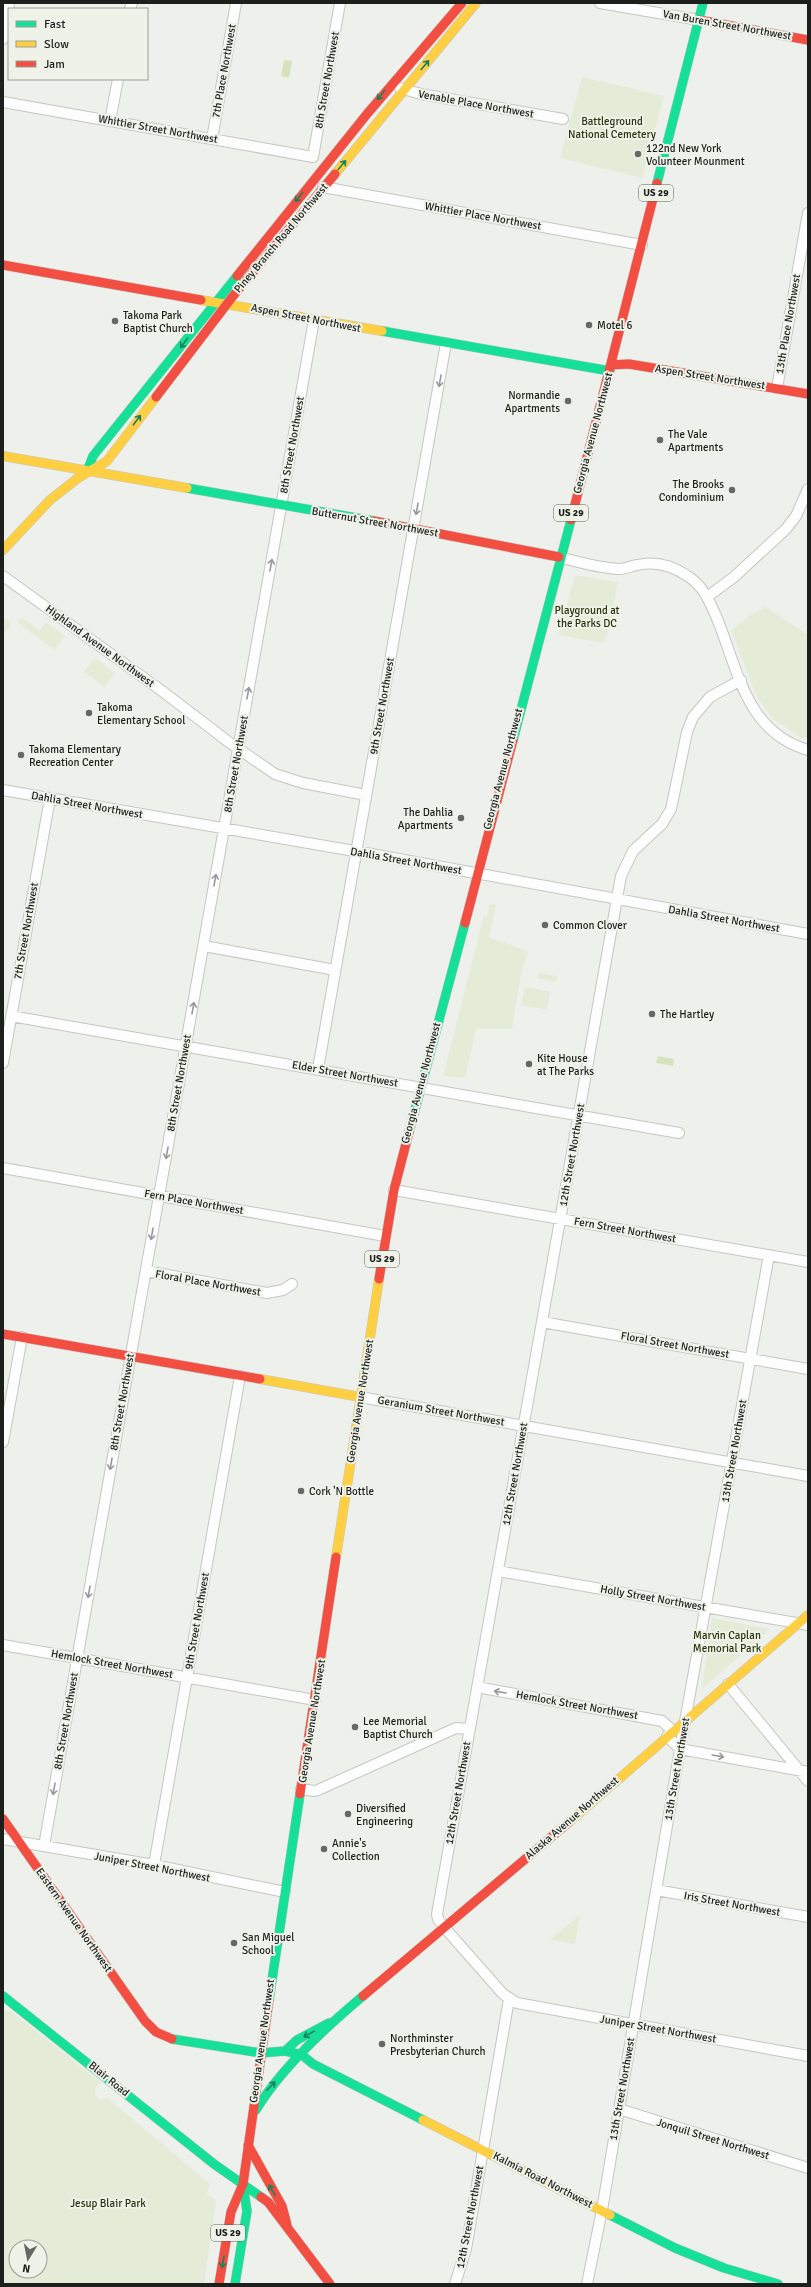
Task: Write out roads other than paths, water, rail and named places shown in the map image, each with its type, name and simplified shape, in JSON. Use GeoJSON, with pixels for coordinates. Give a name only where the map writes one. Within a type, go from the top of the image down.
{"type":"FeatureCollection","features":[{"type":"Feature","properties":{"kind":"main road","name":"Piney Branch Road Northwest"},"geometry":{"type":"LineString","coordinates":[[87,471],[93,456],[170,362],[216,301],[391,83],[462,3]]}},
{"type":"Feature","properties":{"kind":"main road","name":"Piney Branch Road Northwest"},"geometry":{"type":"LineString","coordinates":[[3,550],[36,514],[87,471],[107,461],[228,303],[476,3]]}},
{"type":"Feature","properties":{"kind":"main road","name":"Georgia Avenue Northwest"},"geometry":{"type":"LineString","coordinates":[[243,2184],[251,2119],[360,1397],[385,1236],[394,1190],[559,557],[610,368],[703,3]]}},
{"type":"Feature","properties":{"kind":"main road","name":"Van Buren Street Northwest"},"geometry":{"type":"LineString","coordinates":[[699,20],[808,40]]}},
{"type":"Feature","properties":{"kind":"main road","name":"Aspen Street Northwest"},"geometry":{"type":"LineString","coordinates":[[3,265],[228,303],[314,320],[446,343],[610,368],[629,364],[808,394]]}},
{"type":"Feature","properties":{"kind":"main road","name":"Butternut Street Northwest"},"geometry":{"type":"LineString","coordinates":[[3,456],[414,529],[559,557]]}},
{"type":"Feature","properties":{"kind":"main road","name":"Geranium Street Northwest"},"geometry":{"type":"LineString","coordinates":[[3,1334],[360,1397]]}},
{"type":"Feature","properties":{"kind":"main road","name":"Alaska Avenue Northwest"},"geometry":{"type":"LineString","coordinates":[[251,2119],[264,2093],[294,2064],[335,2020],[567,1824],[685,1720],[803,1625],[808,1615]]}},
{"type":"Feature","properties":{"kind":"main road","name":"Eastern Avenue Northwest"},"geometry":{"type":"LineString","coordinates":[[3,1819],[144,2021]]}},
{"type":"Feature","properties":{"kind":"main road","name":"Blair Road"},"geometry":{"type":"LineString","coordinates":[[3,1996],[108,2078],[214,2164],[243,2184]]}},
{"type":"Feature","properties":{"kind":"main road","name":"Alaska Avenue Northwest"},"geometry":{"type":"LineString","coordinates":[[285,2051],[297,2040],[335,2020]]}},
{"type":"Feature","properties":{"kind":"main road","name":"Kalmia Road Northwest"},"geometry":{"type":"LineString","coordinates":[[144,2021],[156,2032],[168,2038],[261,2052],[285,2051],[302,2055],[313,2064],[700,2259],[778,2284]]}},
{"type":"Feature","properties":{"kind":"main road","name":"Kalmia Road Northwest"},"geometry":{"type":"LineString","coordinates":[[261,2052],[294,2064],[313,2064]]}},
{"type":"Feature","properties":{"kind":"main road"},"geometry":{"type":"LineString","coordinates":[[248,2145],[282,2206],[287,2225]]}},
{"type":"Feature","properties":{"kind":"main road"},"geometry":{"type":"LineString","coordinates":[[243,2184],[268,2202],[287,2225],[330,2284]]}},
{"type":"Feature","properties":{"kind":"main road","name":"US 29"},"geometry":{"type":"LineString","coordinates":[[219,2284],[231,2212],[243,2184]]}},
{"type":"Feature","properties":{"kind":"main road","name":"US 29"},"geometry":{"type":"LineString","coordinates":[[235,2284],[247,2211],[243,2184]]}},
{"type":"Feature","properties":{"kind":"street","name":"7th Place Northwest"},"geometry":{"type":"LineString","coordinates":[[212,139],[236,3]]}},
{"type":"Feature","properties":{"kind":"street","name":"8th Street Northwest"},"geometry":{"type":"LineString","coordinates":[[313,157],[340,3]]}},
{"type":"Feature","properties":{"kind":"street","name":"Van Buren Street Northwest"},"geometry":{"type":"LineString","coordinates":[[600,3],[699,20]]}},
{"type":"Feature","properties":{"kind":"street"},"geometry":{"type":"LineString","coordinates":[[3,39],[8,9]]}},
{"type":"Feature","properties":{"kind":"street"},"geometry":{"type":"LineString","coordinates":[[110,121],[118,80]]}},
{"type":"Feature","properties":{"kind":"street","name":"Venable Place Northwest"},"geometry":{"type":"LineString","coordinates":[[391,83],[403,90],[563,119]]}},
{"type":"Feature","properties":{"kind":"street","name":"Whittier Street Northwest"},"geometry":{"type":"LineString","coordinates":[[3,102],[313,157]]}},
{"type":"Feature","properties":{"kind":"street","name":"Whittier Place Northwest"},"geometry":{"type":"LineString","coordinates":[[323,187],[642,244]]}},
{"type":"Feature","properties":{"kind":"street","name":"13th Place Northwest"},"geometry":{"type":"LineString","coordinates":[[777,388],[808,213]]}},
{"type":"Feature","properties":{"kind":"street","name":"8th Street Northwest"},"geometry":{"type":"LineString","coordinates":[[44,1846],[314,320]]}},
{"type":"Feature","properties":{"kind":"street","name":"9th Street Northwest"},"geometry":{"type":"LineString","coordinates":[[318,1069],[446,343]]}},
{"type":"Feature","properties":{"kind":"street"},"geometry":{"type":"LineString","coordinates":[[707,597],[734,577],[786,529],[796,516],[808,488]]}},
{"type":"Feature","properties":{"kind":"street","name":"Butternut Street Northwest"},"geometry":{"type":"LineString","coordinates":[[559,557],[618,569],[645,563],[665,565],[689,577],[707,597],[754,711],[767,726],[784,740],[808,750]]}},
{"type":"Feature","properties":{"kind":"street","name":"Highland Avenue Northwest"},"geometry":{"type":"LineString","coordinates":[[3,576],[238,749],[283,778],[366,795]]}},
{"type":"Feature","properties":{"kind":"street","name":"12th Street Northwest"},"geometry":{"type":"LineString","coordinates":[[455,2284],[465,2254],[509,1999],[444,1927],[438,1919],[437,1914],[523,1425],[621,876],[630,856],[642,840],[662,824],[671,809],[687,732],[693,717],[710,697],[741,680]]}},
{"type":"Feature","properties":{"kind":"street","name":"Dahlia Street Northwest"},"geometry":{"type":"LineString","coordinates":[[3,790],[224,828],[808,934]]}},
{"type":"Feature","properties":{"kind":"street","name":"7th Street Northwest"},"geometry":{"type":"LineString","coordinates":[[3,1063],[50,798]]}},
{"type":"Feature","properties":{"kind":"street"},"geometry":{"type":"LineString","coordinates":[[204,946],[335,970]]}},
{"type":"Feature","properties":{"kind":"street","name":"Elder Street Northwest"},"geometry":{"type":"LineString","coordinates":[[11,1016],[679,1133]]}},
{"type":"Feature","properties":{"kind":"street","name":"Fern Place Northwest"},"geometry":{"type":"LineString","coordinates":[[3,1168],[385,1236]]}},
{"type":"Feature","properties":{"kind":"street","name":"Fern Street Northwest"},"geometry":{"type":"LineString","coordinates":[[394,1190],[808,1262]]}},
{"type":"Feature","properties":{"kind":"street","name":"13th Street Northwest"},"geometry":{"type":"LineString","coordinates":[[587,2284],[602,2210],[685,1720],[769,1255]]}},
{"type":"Feature","properties":{"kind":"street","name":"Floral Place Northwest"},"geometry":{"type":"LineString","coordinates":[[146,1272],[266,1293],[278,1292],[292,1284]]}},
{"type":"Feature","properties":{"kind":"street","name":"Floral Street Northwest"},"geometry":{"type":"LineString","coordinates":[[542,1322],[808,1369]]}},
{"type":"Feature","properties":{"kind":"street"},"geometry":{"type":"LineString","coordinates":[[3,1442],[22,1337]]}},
{"type":"Feature","properties":{"kind":"street","name":"9th Street Northwest"},"geometry":{"type":"LineString","coordinates":[[154,1865],[240,1376]]}},
{"type":"Feature","properties":{"kind":"street","name":"Geranium Street Northwest"},"geometry":{"type":"LineString","coordinates":[[360,1397],[808,1476]]}},
{"type":"Feature","properties":{"kind":"street","name":"Holly Street Northwest"},"geometry":{"type":"LineString","coordinates":[[498,1571],[803,1625]]}},
{"type":"Feature","properties":{"kind":"street","name":"Hemlock Street Northwest"},"geometry":{"type":"LineString","coordinates":[[3,1645],[315,1700]]}},
{"type":"Feature","properties":{"kind":"street"},"geometry":{"type":"LineString","coordinates":[[728,1684],[804,1772],[808,1781]]}},
{"type":"Feature","properties":{"kind":"street","name":"Hemlock Street Northwest"},"geometry":{"type":"LineString","coordinates":[[477,1688],[662,1721],[680,1749]]}},
{"type":"Feature","properties":{"kind":"street"},"geometry":{"type":"LineString","coordinates":[[301,1789],[314,1791],[318,1790],[456,1728],[470,1729]]}},
{"type":"Feature","properties":{"kind":"street"},"geometry":{"type":"LineString","coordinates":[[680,1749],[804,1772]]}},
{"type":"Feature","properties":{"kind":"street","name":"Juniper Street Northwest"},"geometry":{"type":"LineString","coordinates":[[3,1839],[154,1865],[285,1892]]}},
{"type":"Feature","properties":{"kind":"street","name":"Iris Street Northwest"},"geometry":{"type":"LineString","coordinates":[[656,1890],[808,1917]]}},
{"type":"Feature","properties":{"kind":"street","name":"Juniper Street Northwest"},"geometry":{"type":"LineString","coordinates":[[509,1999],[522,2005],[808,2056]]}},
{"type":"Feature","properties":{"kind":"street","name":"Jonquil Street Northwest"},"geometry":{"type":"LineString","coordinates":[[618,2109],[808,2168]]}},
{"type":"Feature","properties":{"kind":"place","name":"122nd New York Volunteer Mounment"},"geometry":{"type":"Point","coordinates":[638,154]}},
{"type":"Feature","properties":{"kind":"place","name":"Takoma Park Baptist Church"},"geometry":{"type":"Point","coordinates":[115,321]}},
{"type":"Feature","properties":{"kind":"place","name":"Motel 6"},"geometry":{"type":"Point","coordinates":[589,325]}},
{"type":"Feature","properties":{"kind":"place","name":"Normandie Apartments"},"geometry":{"type":"Point","coordinates":[568,401]}},
{"type":"Feature","properties":{"kind":"place","name":"The Vale Apartments"},"geometry":{"type":"Point","coordinates":[660,440]}},
{"type":"Feature","properties":{"kind":"place","name":"The Brooks Condominium"},"geometry":{"type":"Point","coordinates":[732,490]}},
{"type":"Feature","properties":{"kind":"place","name":"Takoma Elementary School"},"geometry":{"type":"Point","coordinates":[89,713]}},
{"type":"Feature","properties":{"kind":"place","name":"Takoma Elementary Recreation Center"},"geometry":{"type":"Point","coordinates":[21,755]}},
{"type":"Feature","properties":{"kind":"place","name":"The Dahlia Apartments"},"geometry":{"type":"Point","coordinates":[461,818]}},
{"type":"Feature","properties":{"kind":"place","name":"Common Clover"},"geometry":{"type":"Point","coordinates":[545,925]}},
{"type":"Feature","properties":{"kind":"place","name":"The Hartley"},"geometry":{"type":"Point","coordinates":[652,1014]}},
{"type":"Feature","properties":{"kind":"place","name":"Kite House at The Parks"},"geometry":{"type":"Point","coordinates":[529,1064]}},
{"type":"Feature","properties":{"kind":"place","name":"Cork 'N Bottle"},"geometry":{"type":"Point","coordinates":[301,1491]}},
{"type":"Feature","properties":{"kind":"place","name":"Lee Memorial Baptist Church"},"geometry":{"type":"Point","coordinates":[355,1727]}},
{"type":"Feature","properties":{"kind":"place","name":"Diversified Engineering"},"geometry":{"type":"Point","coordinates":[348,1814]}},
{"type":"Feature","properties":{"kind":"place","name":"Annie's Collection"},"geometry":{"type":"Point","coordinates":[324,1849]}},
{"type":"Feature","properties":{"kind":"place","name":"San Miguel School"},"geometry":{"type":"Point","coordinates":[234,1943]}},
{"type":"Feature","properties":{"kind":"place","name":"Northminster Presbyterian Church"},"geometry":{"type":"Point","coordinates":[382,2044]}},
{"type":"Feature","properties":{"kind":"park label","name":"Battleground National Cemetery"},"geometry":{"type":"Point","coordinates":[612,127]}},
{"type":"Feature","properties":{"kind":"park label","name":"Playground at the Parks DC"},"geometry":{"type":"Point","coordinates":[587,616]}},
{"type":"Feature","properties":{"kind":"park label","name":"Marvin Caplan Memorial Park"},"geometry":{"type":"Point","coordinates":[727,1641]}},
{"type":"Feature","properties":{"kind":"park label","name":"Jesup Blair Park"},"geometry":{"type":"Point","coordinates":[108,2203]}}]}
